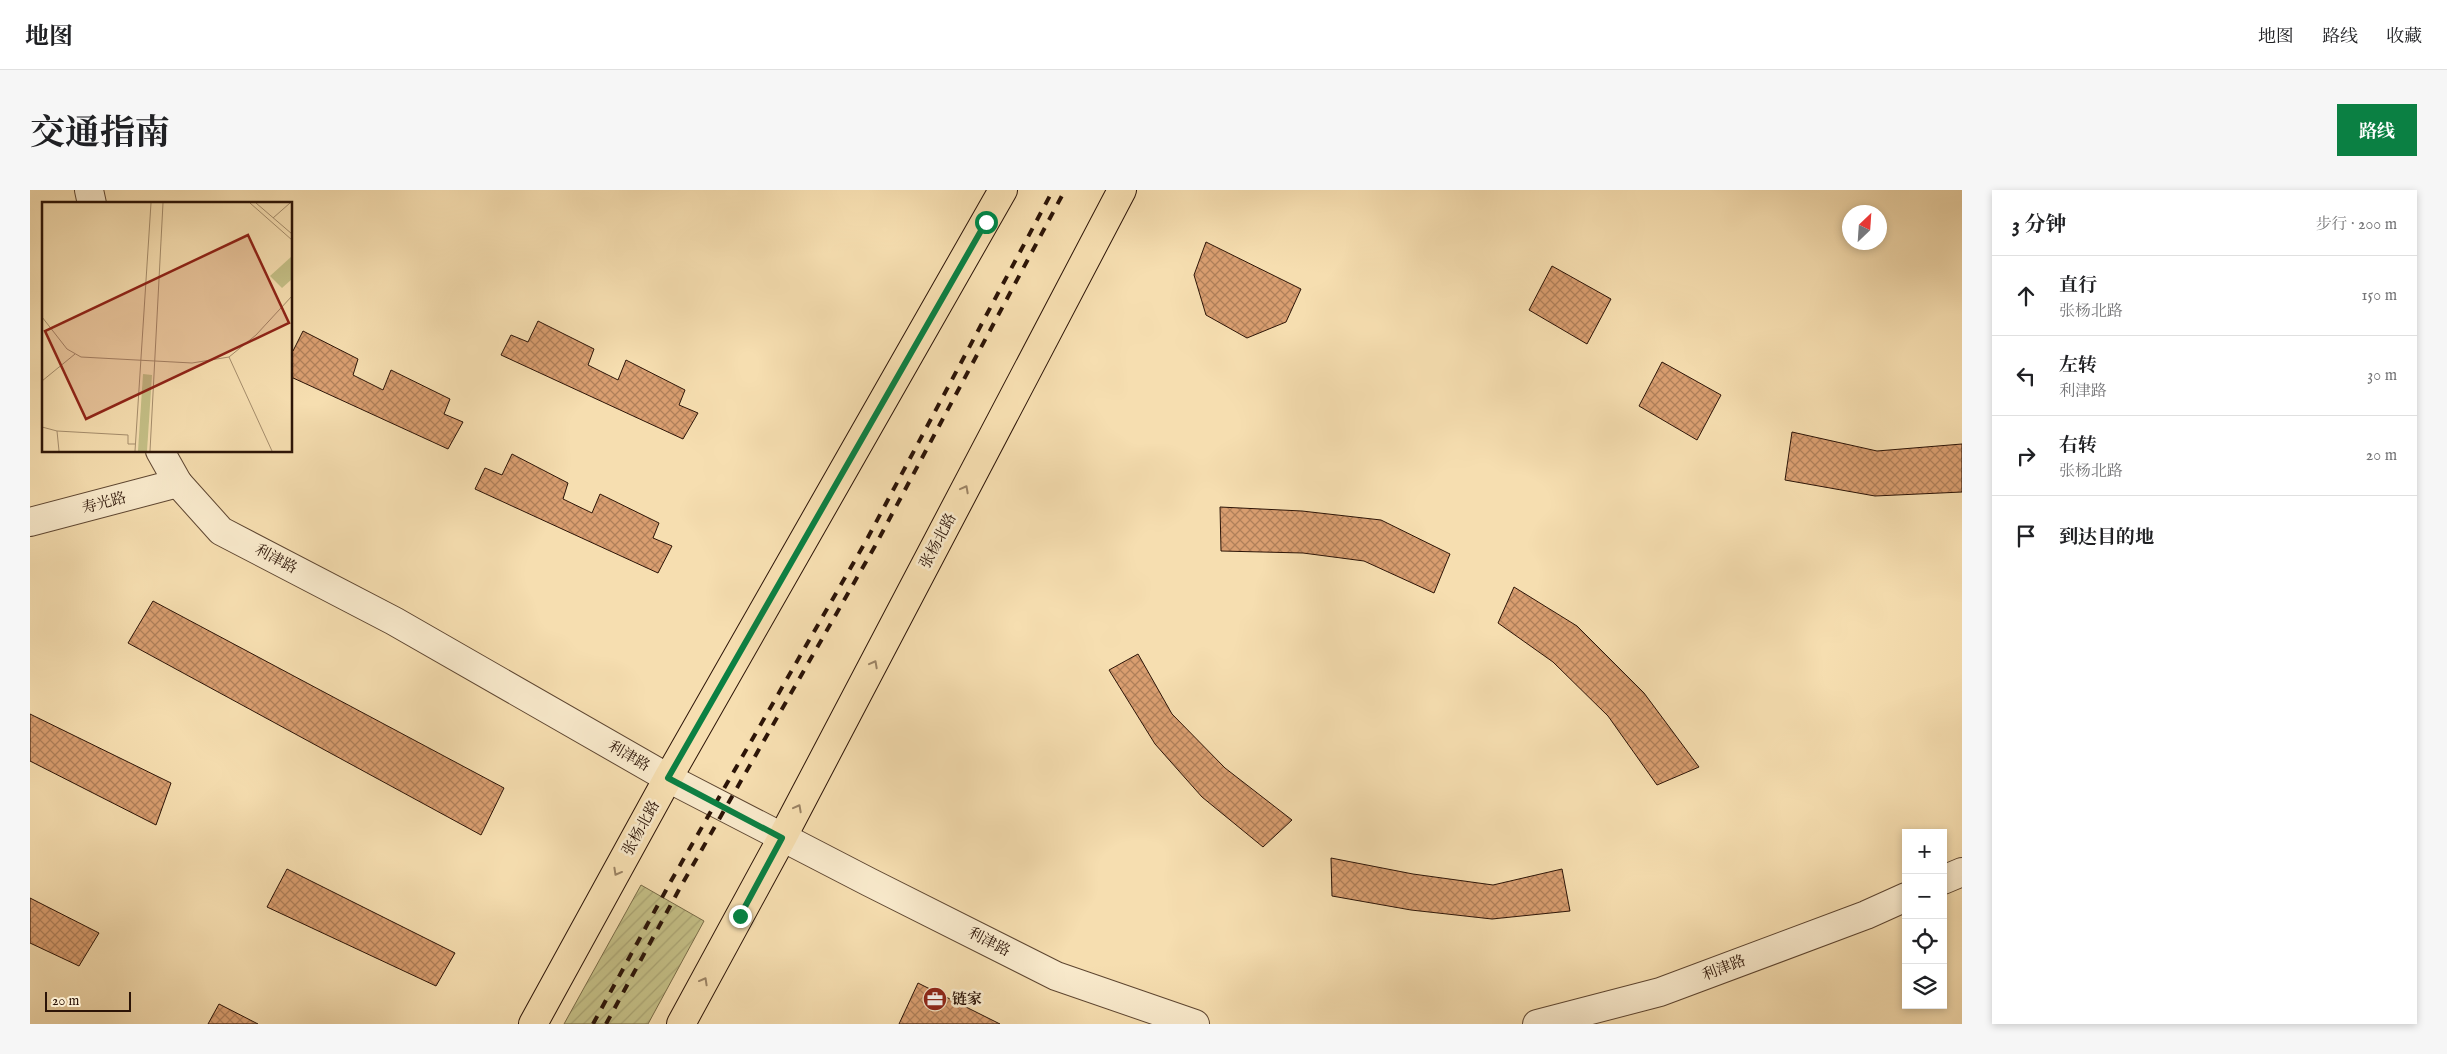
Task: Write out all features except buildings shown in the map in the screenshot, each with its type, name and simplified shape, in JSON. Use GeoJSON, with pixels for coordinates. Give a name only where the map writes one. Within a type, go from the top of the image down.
{"type":"FeatureCollection","features":[{"type":"Feature","properties":{"kind":"main road","name":"张杨北路"},"geometry":{"type":"LineString","coordinates":[[533,1024],[668,778],[1003,190]]}},
{"type":"Feature","properties":{"kind":"main road","name":"张杨北路"},"geometry":{"type":"LineString","coordinates":[[681,1024],[782,838],[1122,190]]}},
{"type":"Feature","properties":{"kind":"street","name":"利津路"},"geometry":{"type":"LineString","coordinates":[[161,452],[178,483],[221,531],[394,621],[668,778],[782,838],[1056,976],[1195,1024]]}},
{"type":"Feature","properties":{"kind":"street","name":"寿光路"},"geometry":{"type":"LineString","coordinates":[[30,522],[178,483]]}},
{"type":"Feature","properties":{"kind":"street"},"geometry":{"type":"LineString","coordinates":[[1947,878],[1962,872]]}},
{"type":"Feature","properties":{"kind":"street","name":"利津路"},"geometry":{"type":"LineString","coordinates":[[1537,1024],[1660,992],[1866,915],[1902,899]]}},
{"type":"Feature","properties":{"kind":"shaded area"},"geometry":{"type":"Polygon","coordinates":[[[641,885],[704,921],[648,1024],[564,1024],[641,885]]]}},
{"type":"Feature","properties":{"kind":"railway"},"geometry":{"type":"LineString","coordinates":[[593,1024],[671,881],[866,541],[1053,190]]}},
{"type":"Feature","properties":{"kind":"railway"},"geometry":{"type":"LineString","coordinates":[[606,1024],[681,886],[875,546],[1065,190]]}},
{"type":"Feature","properties":{"kind":"place","name":"链家"},"geometry":{"type":"Point","coordinates":[935,999]}},
{"type":"Feature","properties":{"kind":"route"},"geometry":{"type":"LineString","coordinates":[[740,916],[782,838],[668,778],[986,222]]}}]}
